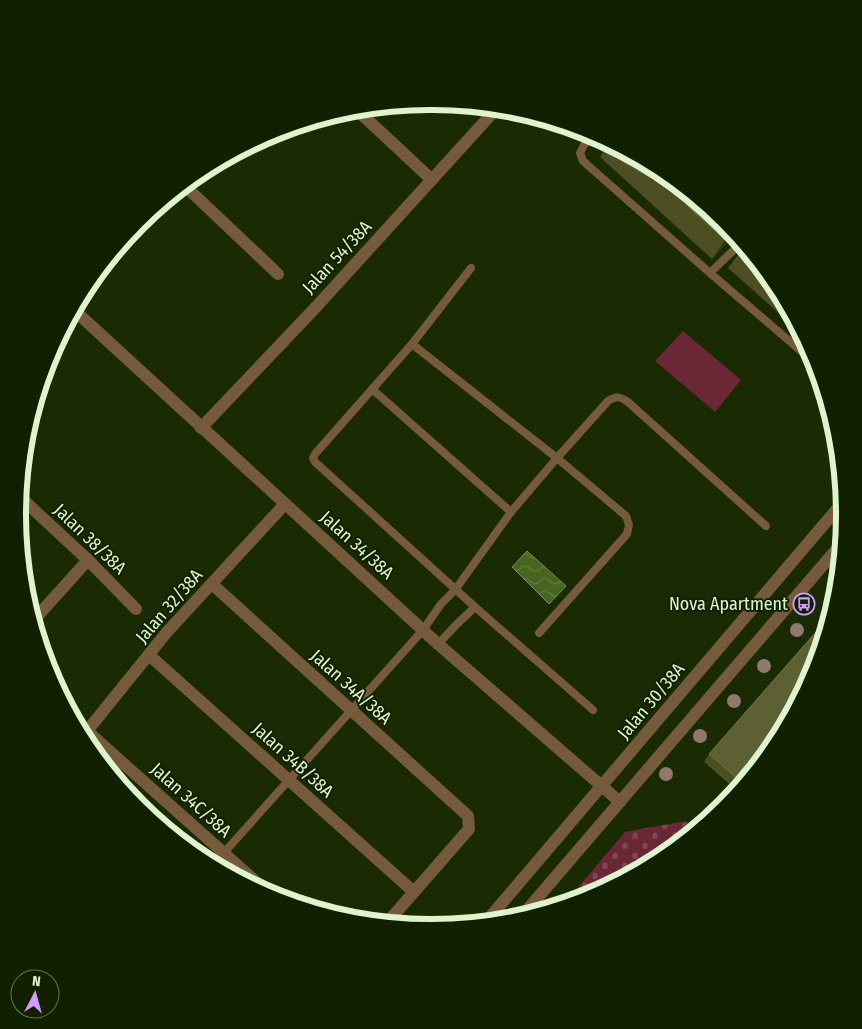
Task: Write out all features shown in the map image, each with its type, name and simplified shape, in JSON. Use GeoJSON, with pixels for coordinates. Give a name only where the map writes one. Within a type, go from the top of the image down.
{"type":"FeatureCollection","features":[{"type":"Feature","properties":{"kind":"street","name":"Jalan 54/38A"},"geometry":{"type":"LineString","coordinates":[[201,428],[316,306],[491,114]]}},
{"type":"Feature","properties":{"kind":"street"},"geometry":{"type":"LineString","coordinates":[[363,116],[432,180]]}},
{"type":"Feature","properties":{"kind":"street"},"geometry":{"type":"LineString","coordinates":[[189,190],[278,274]]}},
{"type":"Feature","properties":{"kind":"street","name":"Jalan 34/38A"},"geometry":{"type":"LineString","coordinates":[[79,314],[438,644],[620,802]]}},
{"type":"Feature","properties":{"kind":"street","name":"Jalan 38/38A"},"geometry":{"type":"LineString","coordinates":[[26,503],[88,560],[136,609]]}},
{"type":"Feature","properties":{"kind":"street","name":"Jalan 32/38A"},"geometry":{"type":"LineString","coordinates":[[88,729],[167,632],[285,504]]}},
{"type":"Feature","properties":{"kind":"street","name":"Jalan 30/38A"},"geometry":{"type":"LineString","coordinates":[[492,914],[836,510]]}},
{"type":"Feature","properties":{"kind":"street"},"geometry":{"type":"LineString","coordinates":[[530,906],[834,553]]}},
{"type":"Feature","properties":{"kind":"street"},"geometry":{"type":"LineString","coordinates":[[39,614],[88,560]]}},
{"type":"Feature","properties":{"kind":"street","name":"Jalan 34A/38A"},"geometry":{"type":"LineString","coordinates":[[212,584],[468,816],[469,829],[414,892]]}},
{"type":"Feature","properties":{"kind":"street","name":"Jalan 34B/38A"},"geometry":{"type":"LineString","coordinates":[[149,654],[414,892]]}},
{"type":"Feature","properties":{"kind":"street","name":"Jalan 34C/38A"},"geometry":{"type":"LineString","coordinates":[[97,744],[252,878]]}},
{"type":"Feature","properties":{"kind":"street"},"geometry":{"type":"LineString","coordinates":[[392,917],[414,892]]}},
{"type":"Feature","properties":{"kind":"lane"},"geometry":{"type":"LineString","coordinates":[[587,142],[580,153],[583,161],[802,352]]}},
{"type":"Feature","properties":{"kind":"lane"},"geometry":{"type":"LineString","coordinates":[[710,273],[735,248]]}},
{"type":"Feature","properties":{"kind":"lane"},"geometry":{"type":"LineString","coordinates":[[471,268],[412,344],[313,458],[315,462],[455,590],[593,710]]}},
{"type":"Feature","properties":{"kind":"lane"},"geometry":{"type":"LineString","coordinates":[[412,344],[557,458],[626,516],[629,525],[627,534],[539,633]]}},
{"type":"Feature","properties":{"kind":"lane"},"geometry":{"type":"LineString","coordinates":[[372,390],[511,512]]}},
{"type":"Feature","properties":{"kind":"lane"},"geometry":{"type":"LineString","coordinates":[[218,859],[423,630],[441,604],[455,590],[511,512],[608,400],[616,396],[622,397],[766,526]]}},
{"type":"Feature","properties":{"kind":"lane"},"geometry":{"type":"LineString","coordinates":[[438,644],[475,607]]}},
{"type":"Feature","properties":{"kind":"green space"},"geometry":{"type":"Polygon","coordinates":[[[683,331],[741,380],[715,412],[655,361],[683,331]]]}},
{"type":"Feature","properties":{"kind":"green space"},"geometry":{"type":"Polygon","coordinates":[[[686,821],[691,824],[656,851],[633,865],[610,878],[573,893],[625,832],[686,821]]]}},
{"type":"Feature","properties":{"kind":"water"},"geometry":{"type":"Polygon","coordinates":[[[527,551],[566,586],[549,604],[512,567],[527,551]]]}},
{"type":"Feature","properties":{"kind":"building"},"geometry":{"type":"Polygon","coordinates":[[[661,182],[698,210],[717,228],[726,238],[725,240],[661,182]]]}},
{"type":"Feature","properties":{"kind":"building"},"geometry":{"type":"Polygon","coordinates":[[[819,628],[805,669],[782,717],[752,761],[737,778],[709,754],[819,628]]]}},
{"type":"Feature","properties":{"kind":"place","name":"Nova Apartment"},"geometry":{"type":"Point","coordinates":[804,604]}}]}
